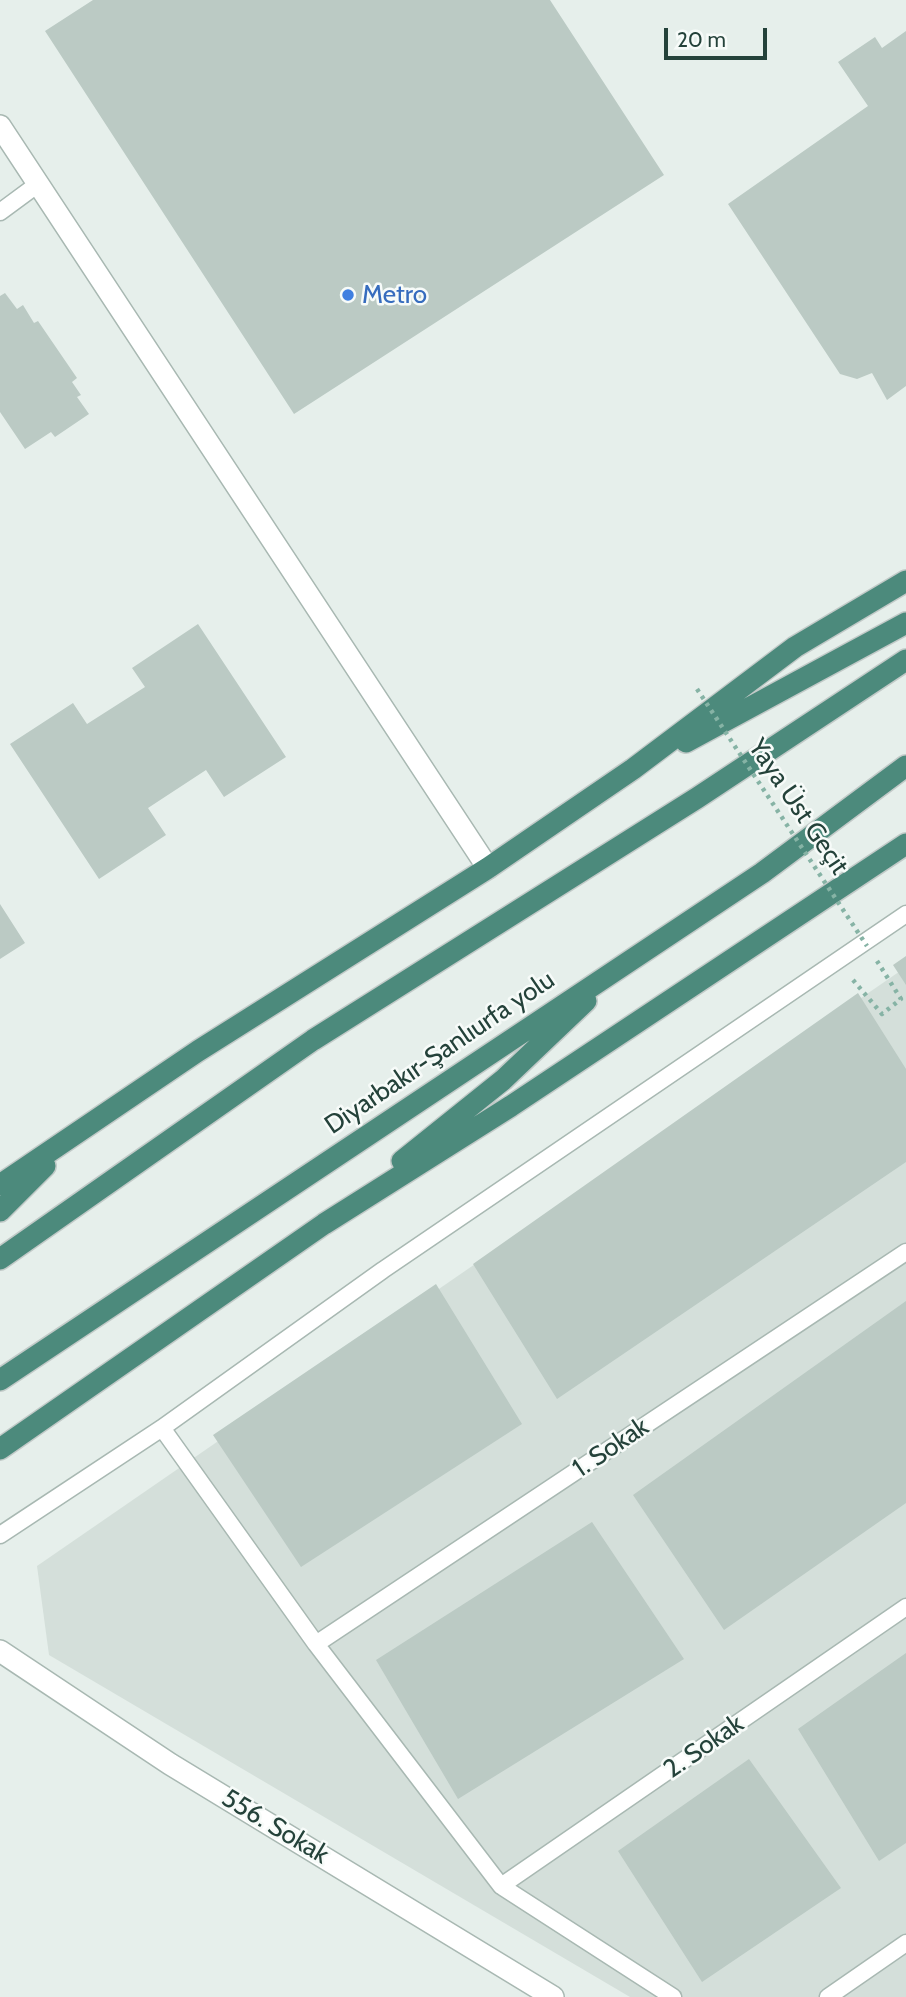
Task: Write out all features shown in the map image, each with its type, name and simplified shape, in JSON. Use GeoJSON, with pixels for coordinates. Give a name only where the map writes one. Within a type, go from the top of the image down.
{"type":"FeatureCollection","features":[{"type":"Feature","properties":{"kind":"highway"},"geometry":{"type":"LineString","coordinates":[[0,1185],[198,1051],[488,868],[633,769],[795,648],[906,581]]}},
{"type":"Feature","properties":{"kind":"highway"},"geometry":{"type":"LineString","coordinates":[[633,769],[743,713],[906,624]]}},
{"type":"Feature","properties":{"kind":"highway"},"geometry":{"type":"LineString","coordinates":[[0,1259],[313,1040],[697,798],[906,660]]}},
{"type":"Feature","properties":{"kind":"highway","name":"Diyarbakır-Şanlıurfa yolu"},"geometry":{"type":"LineString","coordinates":[[0,1380],[762,873],[906,766]]}},
{"type":"Feature","properties":{"kind":"highway"},"geometry":{"type":"LineString","coordinates":[[0,1449],[324,1224],[512,1106],[906,844]]}},
{"type":"Feature","properties":{"kind":"highway"},"geometry":{"type":"LineString","coordinates":[[324,1224],[503,1080],[628,960]]}},
{"type":"Feature","properties":{"kind":"highway"},"geometry":{"type":"LineString","coordinates":[[0,1211],[78,1132]]}},
{"type":"Feature","properties":{"kind":"street"},"geometry":{"type":"LineString","coordinates":[[0,126],[488,868]]}},
{"type":"Feature","properties":{"kind":"street","name":"556. Sokak"},"geometry":{"type":"LineString","coordinates":[[0,1651],[170,1764],[553,1997]]}},
{"type":"Feature","properties":{"kind":"lane"},"geometry":{"type":"LineString","coordinates":[[0,212],[38,184]]}},
{"type":"Feature","properties":{"kind":"lane"},"geometry":{"type":"LineString","coordinates":[[0,1535],[162,1428],[383,1270],[906,914]]}},
{"type":"Feature","properties":{"kind":"lane","name":"1. Sokak"},"geometry":{"type":"LineString","coordinates":[[316,1644],[906,1252]]}},
{"type":"Feature","properties":{"kind":"lane"},"geometry":{"type":"LineString","coordinates":[[162,1428],[316,1644],[501,1886],[673,1997]]}},
{"type":"Feature","properties":{"kind":"lane","name":"2. Sokak"},"geometry":{"type":"LineString","coordinates":[[501,1886],[906,1607]]}},
{"type":"Feature","properties":{"kind":"lane"},"geometry":{"type":"LineString","coordinates":[[828,1997],[906,1943]]}},
{"type":"Feature","properties":{"kind":"path","name":"Yaya Üst Geçit"},"geometry":{"type":"LineString","coordinates":[[697,689],[901,999],[883,1014],[838,961]]}},
{"type":"Feature","properties":{"kind":"shaded area"},"geometry":{"type":"Polygon","coordinates":[[[906,967],[906,1997],[630,1997],[49,1655],[37,1566],[906,967]]]}},
{"type":"Feature","properties":{"kind":"building","name":"Metro"},"geometry":{"type":"Polygon","coordinates":[[[93,0],[550,0],[664,175],[294,414],[45,31],[93,0]]]}},
{"type":"Feature","properties":{"kind":"building"},"geometry":{"type":"Polygon","coordinates":[[[906,31],[906,386],[887,400],[872,373],[857,379],[840,374],[728,204],[868,106],[838,62],[875,37],[882,48],[906,31]]]}},
{"type":"Feature","properties":{"kind":"building"},"geometry":{"type":"Polygon","coordinates":[[[5,293],[17,309],[23,305],[34,323],[38,321],[77,378],[72,382],[81,395],[77,397],[89,414],[55,437],[51,432],[25,449],[0,412],[0,296],[5,293]]]}},
{"type":"Feature","properties":{"kind":"building"},"geometry":{"type":"Polygon","coordinates":[[[198,624],[286,757],[224,797],[206,770],[148,808],[166,835],[99,879],[10,744],[73,703],[87,724],[145,687],[132,668],[198,624]]]}},
{"type":"Feature","properties":{"kind":"building"},"geometry":{"type":"Polygon","coordinates":[[[0,904],[25,943],[0,959],[0,904]]]}},
{"type":"Feature","properties":{"kind":"building"},"geometry":{"type":"Polygon","coordinates":[[[906,956],[906,985],[893,965],[906,956]]]}},
{"type":"Feature","properties":{"kind":"building"},"geometry":{"type":"Polygon","coordinates":[[[858,993],[906,1069],[906,1162],[557,1399],[473,1264],[858,993]]]}},
{"type":"Feature","properties":{"kind":"building"},"geometry":{"type":"Polygon","coordinates":[[[436,1284],[522,1424],[301,1567],[213,1435],[436,1284]]]}},
{"type":"Feature","properties":{"kind":"building"},"geometry":{"type":"Polygon","coordinates":[[[906,1301],[906,1503],[724,1630],[633,1495],[906,1301]]]}},
{"type":"Feature","properties":{"kind":"building"},"geometry":{"type":"Polygon","coordinates":[[[592,1522],[684,1659],[458,1799],[376,1660],[592,1522]]]}},
{"type":"Feature","properties":{"kind":"building"},"geometry":{"type":"Polygon","coordinates":[[[906,1653],[906,1843],[879,1861],[798,1729],[906,1653]]]}},
{"type":"Feature","properties":{"kind":"building"},"geometry":{"type":"Polygon","coordinates":[[[749,1759],[841,1888],[702,1982],[618,1851],[749,1759]]]}},
{"type":"Feature","properties":{"kind":"place","name":"Metro"},"geometry":{"type":"Point","coordinates":[348,295]}}]}
